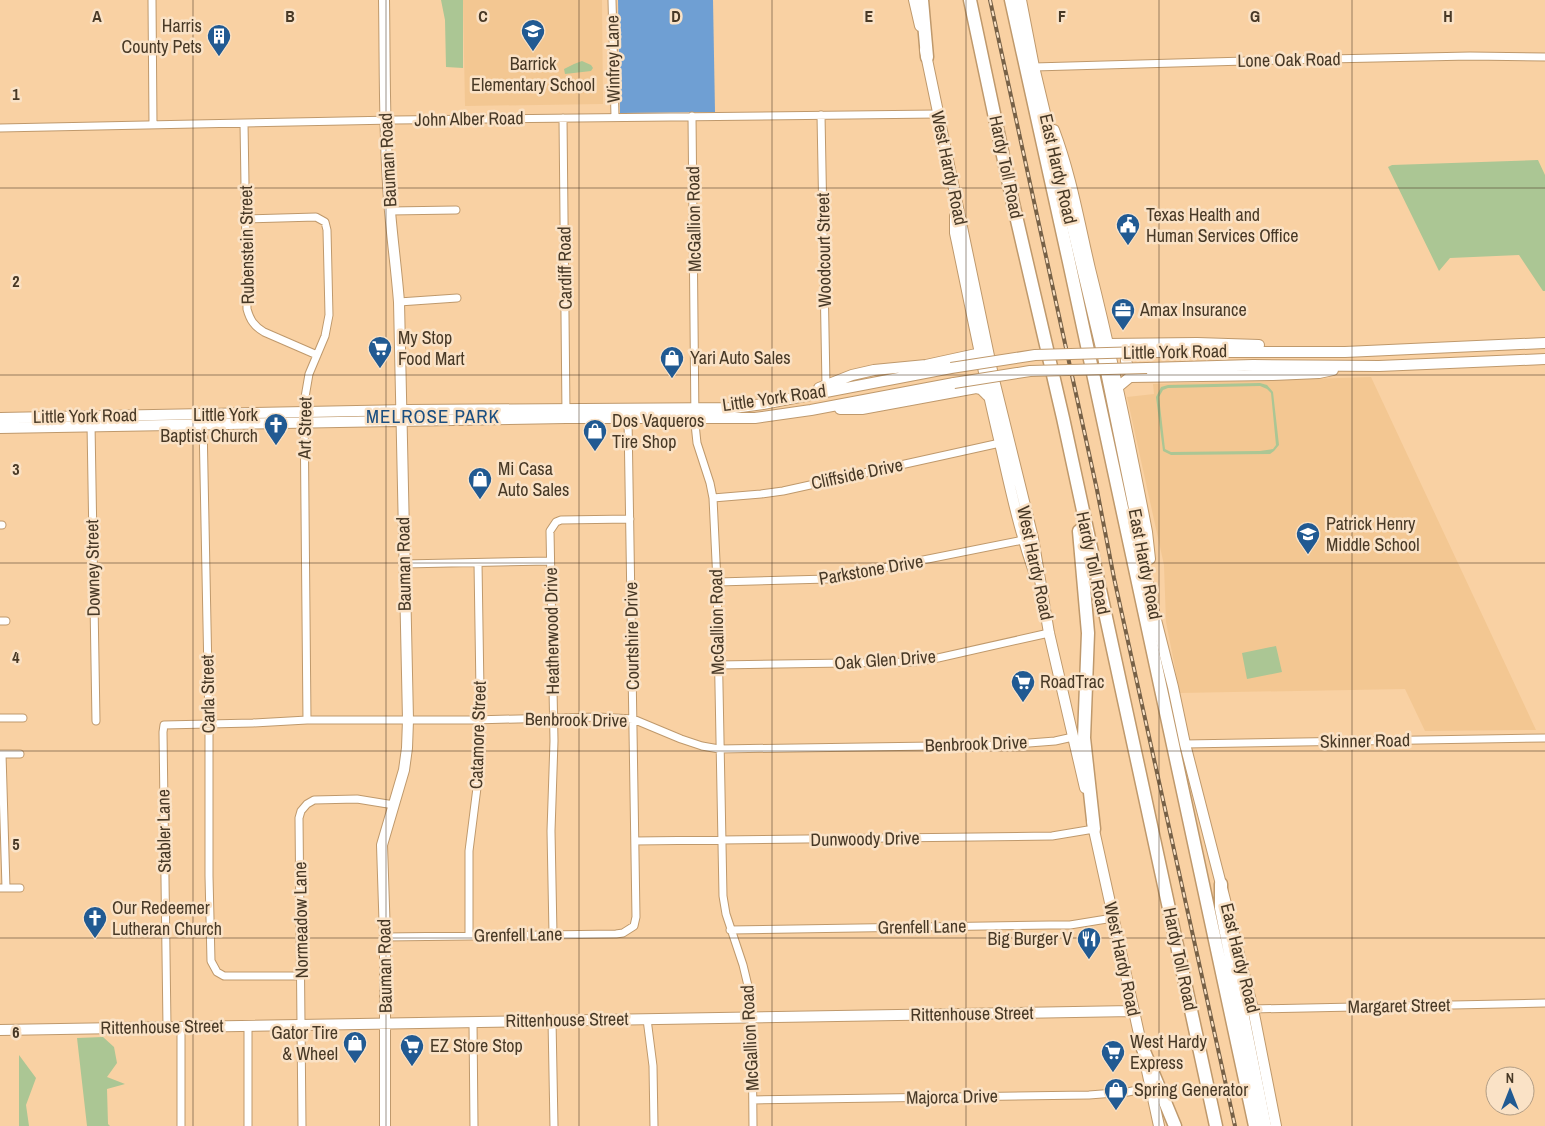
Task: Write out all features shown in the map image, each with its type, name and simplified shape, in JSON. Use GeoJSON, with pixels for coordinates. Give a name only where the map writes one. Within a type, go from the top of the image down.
{"type":"FeatureCollection","features":[{"type":"Feature","properties":{"kind":"highway"},"geometry":{"type":"LineString","coordinates":[[922,0],[927,57]]}},
{"type":"Feature","properties":{"kind":"highway","name":"Hardy Toll Road"},"geometry":{"type":"LineString","coordinates":[[970,0],[1216,1126]]}},
{"type":"Feature","properties":{"kind":"highway"},"geometry":{"type":"LineString","coordinates":[[1011,0],[1255,1126]]}},
{"type":"Feature","properties":{"kind":"highway"},"geometry":{"type":"LineString","coordinates":[[1070,452],[1087,615],[1088,652],[1084,738],[1094,829]]}},
{"type":"Feature","properties":{"kind":"highway"},"geometry":{"type":"LineString","coordinates":[[1222,884],[1220,908],[1265,1126]]}},
{"type":"Feature","properties":{"kind":"highway"},"geometry":{"type":"LineString","coordinates":[[1141,1044],[1175,1126]]}},
{"type":"Feature","properties":{"kind":"main road","name":"Bauman Road"},"geometry":{"type":"LineString","coordinates":[[384,0],[390,211],[399,302],[408,720],[404,770],[400,789],[382,845],[385,937],[386,1126]]}},
{"type":"Feature","properties":{"kind":"main road","name":"West Hardy Road"},"geometry":{"type":"LineString","coordinates":[[914,0],[975,286],[989,361],[1021,497],[1033,538],[1049,633],[1159,1126]]}},
{"type":"Feature","properties":{"kind":"main road","name":"East Hardy Road"},"geometry":{"type":"LineString","coordinates":[[1021,0],[1034,67],[1102,352],[1152,604],[1185,744],[1253,1009],[1276,1126]]}},
{"type":"Feature","properties":{"kind":"main road"},"geometry":{"type":"LineString","coordinates":[[1034,67],[1070,177],[1118,387],[1148,532],[1152,604]]}},
{"type":"Feature","properties":{"kind":"main road"},"geometry":{"type":"LineString","coordinates":[[955,190],[956,233],[988,396],[1023,540],[1042,594]]}},
{"type":"Feature","properties":{"kind":"main road"},"geometry":{"type":"LineString","coordinates":[[1134,343],[1128,347],[1126,361],[1130,372],[1139,377]]}},
{"type":"Feature","properties":{"kind":"main road"},"geometry":{"type":"LineString","coordinates":[[1527,343],[1528,360]]}},
{"type":"Feature","properties":{"kind":"main road","name":"Little York Road"},"geometry":{"type":"LineString","coordinates":[[0,428],[203,425],[304,418],[734,408],[763,404],[953,363],[989,361],[1035,355],[1102,352],[1363,352],[1545,343]]}},
{"type":"Feature","properties":{"kind":"main road"},"geometry":{"type":"LineString","coordinates":[[1108,344],[1246,344],[1345,352]]}},
{"type":"Feature","properties":{"kind":"main road"},"geometry":{"type":"LineString","coordinates":[[1363,352],[1363,366]]}},
{"type":"Feature","properties":{"kind":"main road"},"geometry":{"type":"LineString","coordinates":[[953,363],[981,353]]}},
{"type":"Feature","properties":{"kind":"main road","name":"Little York Road"},"geometry":{"type":"LineString","coordinates":[[566,413],[628,419],[755,418],[811,410],[993,376],[1030,371],[1253,365],[1363,366],[1545,359]]}},
{"type":"Feature","properties":{"kind":"main road"},"geometry":{"type":"LineString","coordinates":[[805,395],[852,375],[874,370],[926,364],[968,362],[974,371],[974,384],[968,390]]}},
{"type":"Feature","properties":{"kind":"main road"},"geometry":{"type":"LineString","coordinates":[[1118,387],[1130,377],[1319,373],[1346,366]]}},
{"type":"Feature","properties":{"kind":"main road"},"geometry":{"type":"LineString","coordinates":[[811,410],[862,409],[968,390],[981,389],[988,396]]}},
{"type":"Feature","properties":{"kind":"main road","name":"Little York Road"},"geometry":{"type":"LineString","coordinates":[[0,418],[203,414],[304,418]]}},
{"type":"Feature","properties":{"kind":"main road","name":"Rittenhouse Street"},"geometry":{"type":"LineString","coordinates":[[0,1030],[1134,1011]]}},
{"type":"Feature","properties":{"kind":"street"},"geometry":{"type":"LineString","coordinates":[[152,0],[153,124]]}},
{"type":"Feature","properties":{"kind":"street","name":"Winfrey Lane"},"geometry":{"type":"LineString","coordinates":[[612,0],[615,117]]}},
{"type":"Feature","properties":{"kind":"street","name":"Lone Oak Road"},"geometry":{"type":"LineString","coordinates":[[1034,67],[1311,60],[1545,57]]}},
{"type":"Feature","properties":{"kind":"street","name":"John Alber Road"},"geometry":{"type":"LineString","coordinates":[[0,128],[615,117],[938,114]]}},
{"type":"Feature","properties":{"kind":"street","name":"Woodcourt Street"},"geometry":{"type":"LineString","coordinates":[[821,115],[826,385]]}},
{"type":"Feature","properties":{"kind":"street","name":"McGallion Road"},"geometry":{"type":"LineString","coordinates":[[692,116],[695,419],[697,443],[713,498],[717,582],[723,896],[730,930],[747,981],[752,1018],[753,1126]]}},
{"type":"Feature","properties":{"kind":"street","name":"Cardiff Road"},"geometry":{"type":"LineString","coordinates":[[563,118],[566,413]]}},
{"type":"Feature","properties":{"kind":"street","name":"Rubenstein Street"},"geometry":{"type":"LineString","coordinates":[[244,123],[247,309],[252,322],[264,332],[317,355]]}},
{"type":"Feature","properties":{"kind":"street"},"geometry":{"type":"LineString","coordinates":[[390,211],[456,210]]}},
{"type":"Feature","properties":{"kind":"street","name":"Art Street"},"geometry":{"type":"LineString","coordinates":[[246,219],[316,217],[325,222],[328,230],[328,315],[325,336],[305,387],[307,720]]}},
{"type":"Feature","properties":{"kind":"street"},"geometry":{"type":"LineString","coordinates":[[399,302],[458,298]]}},
{"type":"Feature","properties":{"kind":"street","name":"Carla Street"},"geometry":{"type":"LineString","coordinates":[[203,414],[211,961],[217,972],[224,976],[302,976]]}},
{"type":"Feature","properties":{"kind":"street","name":"Downey Street"},"geometry":{"type":"LineString","coordinates":[[91,416],[96,721]]}},
{"type":"Feature","properties":{"kind":"street","name":"Courtshire Drive"},"geometry":{"type":"LineString","coordinates":[[628,419],[636,912]]}},
{"type":"Feature","properties":{"kind":"street","name":"Cliffside Drive"},"geometry":{"type":"LineString","coordinates":[[713,498],[776,492],[1000,443]]}},
{"type":"Feature","properties":{"kind":"street","name":"Heatherwood Drive"},"geometry":{"type":"LineString","coordinates":[[553,934],[551,832],[554,718],[550,531],[556,522],[567,520],[630,519]]}},
{"type":"Feature","properties":{"kind":"street","name":"Parkstone Drive"},"geometry":{"type":"LineString","coordinates":[[717,582],[828,579],[1023,540]]}},
{"type":"Feature","properties":{"kind":"street"},"geometry":{"type":"LineString","coordinates":[[404,564],[550,561]]}},
{"type":"Feature","properties":{"kind":"street","name":"Catamore Street"},"geometry":{"type":"LineString","coordinates":[[469,936],[469,851],[480,770],[478,563]]}},
{"type":"Feature","properties":{"kind":"street","name":"Oak Glen Drive"},"geometry":{"type":"LineString","coordinates":[[718,665],[914,662],[1049,633]]}},
{"type":"Feature","properties":{"kind":"street","name":"Benbrook Drive"},"geometry":{"type":"LineString","coordinates":[[164,724],[307,720],[598,717],[633,719],[688,741],[719,749],[1002,745],[1055,741],[1073,737]]}},
{"type":"Feature","properties":{"kind":"street"},"geometry":{"type":"LineString","coordinates":[[0,718],[23,718]]}},
{"type":"Feature","properties":{"kind":"street","name":"Stabler Lane"},"geometry":{"type":"LineString","coordinates":[[164,724],[167,1027]]}},
{"type":"Feature","properties":{"kind":"street","name":"Skinner Road"},"geometry":{"type":"LineString","coordinates":[[1185,744],[1545,738]]}},
{"type":"Feature","properties":{"kind":"street"},"geometry":{"type":"LineString","coordinates":[[20,754],[1,754],[3,888],[20,888]]}},
{"type":"Feature","properties":{"kind":"street","name":"Normeadow Lane"},"geometry":{"type":"LineString","coordinates":[[302,1126],[299,818],[307,804],[314,800],[357,799],[394,805]]}},
{"type":"Feature","properties":{"kind":"street","name":"Dunwoody Drive"},"geometry":{"type":"LineString","coordinates":[[636,841],[1052,836],[1094,829]]}},
{"type":"Feature","properties":{"kind":"street","name":"Grenfell Lane"},"geometry":{"type":"LineString","coordinates":[[385,937],[623,933],[634,926],[636,912]]}},
{"type":"Feature","properties":{"kind":"street","name":"Grenfell Lane"},"geometry":{"type":"LineString","coordinates":[[730,930],[1056,925],[1113,918]]}},
{"type":"Feature","properties":{"kind":"street","name":"Margaret Street"},"geometry":{"type":"LineString","coordinates":[[1253,1009],[1545,1003]]}},
{"type":"Feature","properties":{"kind":"street"},"geometry":{"type":"LineString","coordinates":[[647,1019],[653,1066],[654,1126]]}},
{"type":"Feature","properties":{"kind":"street"},"geometry":{"type":"LineString","coordinates":[[552,1020],[554,1126]]}},
{"type":"Feature","properties":{"kind":"street"},"geometry":{"type":"LineString","coordinates":[[473,1022],[474,1126]]}},
{"type":"Feature","properties":{"kind":"street"},"geometry":{"type":"LineString","coordinates":[[248,1026],[248,1126]]}},
{"type":"Feature","properties":{"kind":"street"},"geometry":{"type":"LineString","coordinates":[[181,1027],[181,1126]]}},
{"type":"Feature","properties":{"kind":"street","name":"Majorca Drive"},"geometry":{"type":"LineString","coordinates":[[753,1100],[1089,1095],[1128,1092],[1150,1087]]}},
{"type":"Feature","properties":{"kind":"shaded area","name":"Barrick Elementary School"},"geometry":{"type":"Polygon","coordinates":[[[463,0],[602,0],[603,104],[465,106],[463,0]]]}},
{"type":"Feature","properties":{"kind":"shaded area","name":"Patrick Henry Middle School"},"geometry":{"type":"Polygon","coordinates":[[[1371,377],[1536,730],[1425,731],[1405,689],[1180,693],[1166,622],[1164,565],[1127,397],[1154,394],[1153,384],[1371,377]]]}},
{"type":"Feature","properties":{"kind":"green space"},"geometry":{"type":"Polygon","coordinates":[[[441,0],[463,0],[463,68],[446,67],[445,20],[441,0]]]}},
{"type":"Feature","properties":{"kind":"green space"},"geometry":{"type":"Polygon","coordinates":[[[582,61],[591,65],[593,68],[591,71],[565,74],[564,69],[582,61]]]}},
{"type":"Feature","properties":{"kind":"green space"},"geometry":{"type":"Polygon","coordinates":[[[1538,160],[1545,175],[1545,291],[1543,291],[1519,255],[1450,258],[1439,271],[1388,167],[1392,165],[1538,160]]]}},
{"type":"Feature","properties":{"kind":"green space"},"geometry":{"type":"Polygon","coordinates":[[[1260,383],[1267,385],[1273,392],[1279,445],[1270,454],[1171,455],[1163,451],[1156,397],[1161,387],[1168,385],[1260,383]],[[1260,386],[1168,388],[1163,390],[1159,397],[1165,449],[1171,452],[1260,451],[1273,449],[1276,445],[1271,393],[1260,386]]]}},
{"type":"Feature","properties":{"kind":"green space"},"geometry":{"type":"Polygon","coordinates":[[[1276,646],[1282,672],[1247,679],[1242,653],[1276,646]]]}},
{"type":"Feature","properties":{"kind":"green space"},"geometry":{"type":"Polygon","coordinates":[[[103,1037],[114,1047],[117,1063],[107,1077],[125,1084],[107,1089],[108,1124],[110,1126],[87,1126],[77,1038],[103,1037]]]}},
{"type":"Feature","properties":{"kind":"green space"},"geometry":{"type":"Polygon","coordinates":[[[19,1055],[36,1078],[26,1105],[29,1126],[19,1126],[19,1055]]]}},
{"type":"Feature","properties":{"kind":"water"},"geometry":{"type":"Polygon","coordinates":[[[618,0],[713,0],[715,112],[620,113],[618,0]]]}},
{"type":"Feature","properties":{"kind":"railway"},"geometry":{"type":"LineString","coordinates":[[990,0],[1097,490],[1114,578],[1235,1126]]}},
{"type":"Feature","properties":{"kind":"place","name":"Barrick Elementary School"},"geometry":{"type":"Point","coordinates":[533,52]}},
{"type":"Feature","properties":{"kind":"place","name":"Harris County Pets"},"geometry":{"type":"Point","coordinates":[219,57]}},
{"type":"Feature","properties":{"kind":"place","name":"Texas Health and Human Services Office"},"geometry":{"type":"Point","coordinates":[1128,246]}},
{"type":"Feature","properties":{"kind":"place","name":"Amax Insurance"},"geometry":{"type":"Point","coordinates":[1123,331]}},
{"type":"Feature","properties":{"kind":"place","name":"My Stop Food Mart"},"geometry":{"type":"Point","coordinates":[380,369]}},
{"type":"Feature","properties":{"kind":"place","name":"Yari Auto Sales"},"geometry":{"type":"Point","coordinates":[672,379]}},
{"type":"Feature","properties":{"kind":"place","name":"Little York Baptist Church"},"geometry":{"type":"Point","coordinates":[276,446]}},
{"type":"Feature","properties":{"kind":"place","name":"Dos Vaqueros Tire Shop"},"geometry":{"type":"Point","coordinates":[595,452]}},
{"type":"Feature","properties":{"kind":"place","name":"Mi Casa Auto Sales"},"geometry":{"type":"Point","coordinates":[480,500]}},
{"type":"Feature","properties":{"kind":"place","name":"Patrick Henry Middle School"},"geometry":{"type":"Point","coordinates":[1308,555]}},
{"type":"Feature","properties":{"kind":"place","name":"RoadTrac"},"geometry":{"type":"Point","coordinates":[1023,703]}},
{"type":"Feature","properties":{"kind":"place","name":"Our Redeemer Lutheran Church"},"geometry":{"type":"Point","coordinates":[95,939]}},
{"type":"Feature","properties":{"kind":"place","name":"Big Burger V"},"geometry":{"type":"Point","coordinates":[1089,960]}},
{"type":"Feature","properties":{"kind":"place","name":"Gator Tire & Wheel"},"geometry":{"type":"Point","coordinates":[355,1064]}},
{"type":"Feature","properties":{"kind":"place","name":"EZ Store Stop"},"geometry":{"type":"Point","coordinates":[412,1067]}},
{"type":"Feature","properties":{"kind":"place","name":"West Hardy Express"},"geometry":{"type":"Point","coordinates":[1113,1073]}},
{"type":"Feature","properties":{"kind":"place","name":"Spring Generator"},"geometry":{"type":"Point","coordinates":[1116,1111]}},
{"type":"Feature","properties":{"kind":"district","name":"MELROSE PARK"},"geometry":{"type":"Point","coordinates":[433,416]}}]}
